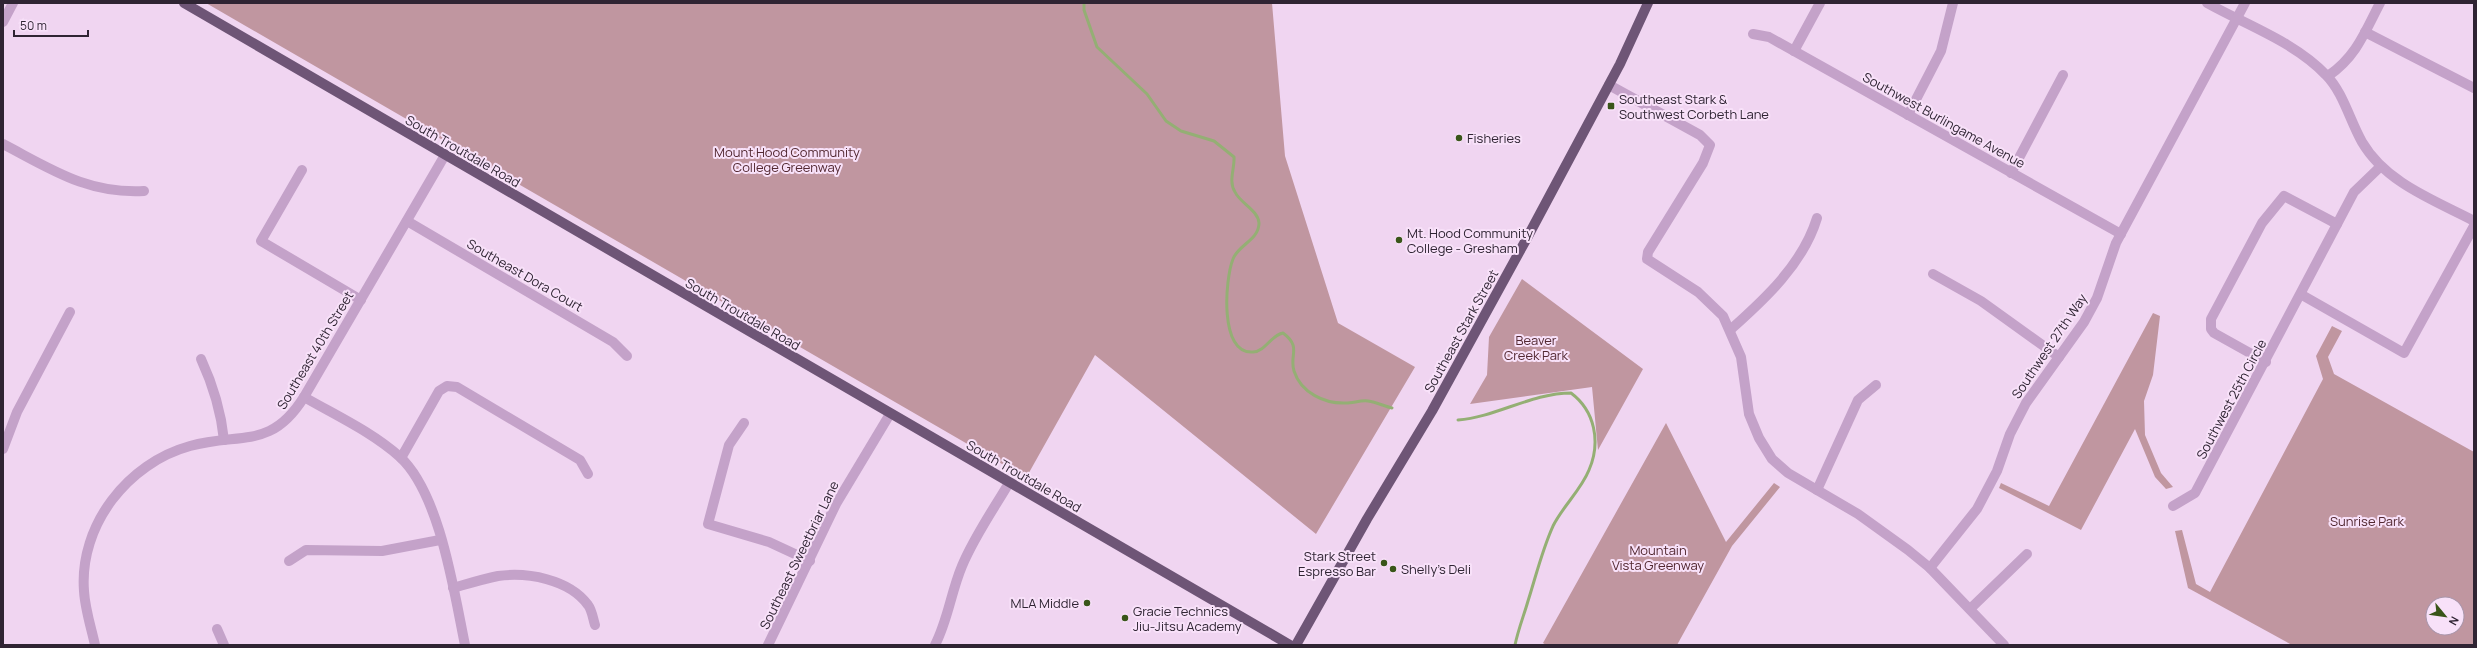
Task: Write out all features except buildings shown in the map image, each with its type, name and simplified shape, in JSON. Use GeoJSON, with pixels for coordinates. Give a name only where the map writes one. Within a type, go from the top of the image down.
{"type":"FeatureCollection","features":[{"type":"Feature","properties":{"kind":"main road","name":"South Troutdale Road"},"geometry":{"type":"LineString","coordinates":[[184,3],[1290,645]]}},
{"type":"Feature","properties":{"kind":"main road","name":"Southeast Stark Street"},"geometry":{"type":"LineString","coordinates":[[1296,645],[1367,519],[1432,411],[1609,85],[1648,3]]}},
{"type":"Feature","properties":{"kind":"street"},"geometry":{"type":"LineString","coordinates":[[3,22],[13,3]]}},
{"type":"Feature","properties":{"kind":"street"},"geometry":{"type":"LineString","coordinates":[[1794,51],[1820,3]]}},
{"type":"Feature","properties":{"kind":"street"},"geometry":{"type":"LineString","coordinates":[[1908,115],[1941,51],[1953,3]]}},
{"type":"Feature","properties":{"kind":"street"},"geometry":{"type":"LineString","coordinates":[[2207,3],[2283,44],[2311,61],[2328,76],[2362,142],[2380,167],[2397,180],[2474,221]]}},
{"type":"Feature","properties":{"kind":"street","name":"Southwest 27th Way"},"geometry":{"type":"LineString","coordinates":[[1930,568],[1977,509],[1997,471],[2010,434],[2026,403],[2084,322],[2097,298],[2121,234],[2244,3]]}},
{"type":"Feature","properties":{"kind":"street"},"geometry":{"type":"LineString","coordinates":[[2328,76],[2348,60],[2380,3]]}},
{"type":"Feature","properties":{"kind":"street"},"geometry":{"type":"LineString","coordinates":[[2365,32],[2474,88]]}},
{"type":"Feature","properties":{"kind":"street","name":"Southwest Burlingame Avenue"},"geometry":{"type":"LineString","coordinates":[[1753,34],[1769,37],[2121,234]]}},
{"type":"Feature","properties":{"kind":"street"},"geometry":{"type":"LineString","coordinates":[[2011,173],[2064,75]]}},
{"type":"Feature","properties":{"kind":"street"},"geometry":{"type":"LineString","coordinates":[[1609,85],[1700,135],[1710,145],[1703,163],[1648,252],[1647,259],[1698,292],[1723,316],[1741,357],[1748,414],[1759,438],[1772,459],[1782,468],[1885,532],[1930,568],[2004,645]]}},
{"type":"Feature","properties":{"kind":"street"},"geometry":{"type":"LineString","coordinates":[[3,144],[76,181],[94,188],[122,192],[144,191]]}},
{"type":"Feature","properties":{"kind":"street","name":"Southeast 40th Street"},"geometry":{"type":"LineString","coordinates":[[95,645],[84,590],[85,566],[92,539],[107,506],[130,479],[160,458],[189,446],[224,440],[247,439],[270,432],[289,419],[304,397],[445,155]]}},
{"type":"Feature","properties":{"kind":"street","name":"Southwest 25th Circle"},"geometry":{"type":"LineString","coordinates":[[2174,506],[2195,493],[2302,295],[2354,192],[2380,167]]}},
{"type":"Feature","properties":{"kind":"street"},"geometry":{"type":"LineString","coordinates":[[302,170],[261,241],[361,300]]}},
{"type":"Feature","properties":{"kind":"street"},"geometry":{"type":"LineString","coordinates":[[2266,362],[2214,333],[2211,329],[2211,319],[2262,223],[2284,196],[2337,224]]}},
{"type":"Feature","properties":{"kind":"street"},"geometry":{"type":"LineString","coordinates":[[1730,330],[1771,291],[1794,263],[1811,237],[1817,218]]}},
{"type":"Feature","properties":{"kind":"street","name":"Southeast Dora Court"},"geometry":{"type":"LineString","coordinates":[[407,221],[613,342],[627,356]]}},
{"type":"Feature","properties":{"kind":"street"},"geometry":{"type":"LineString","coordinates":[[2302,295],[2404,353],[2474,226]]}},
{"type":"Feature","properties":{"kind":"street"},"geometry":{"type":"LineString","coordinates":[[1933,274],[1981,301],[2059,357]]}},
{"type":"Feature","properties":{"kind":"street"},"geometry":{"type":"LineString","coordinates":[[3,449],[17,412],[70,312]]}},
{"type":"Feature","properties":{"kind":"street"},"geometry":{"type":"LineString","coordinates":[[201,359],[210,379],[218,406],[224,440]]}},
{"type":"Feature","properties":{"kind":"street"},"geometry":{"type":"LineString","coordinates":[[1817,490],[1858,400],[1876,385]]}},
{"type":"Feature","properties":{"kind":"street"},"geometry":{"type":"LineString","coordinates":[[401,458],[439,391],[447,386],[457,387],[580,460],[588,474]]}},
{"type":"Feature","properties":{"kind":"street"},"geometry":{"type":"LineString","coordinates":[[304,397],[371,435],[401,458],[422,485],[434,513],[453,588],[465,645]]}},
{"type":"Feature","properties":{"kind":"street","name":"Southeast Sweetbriar Lane"},"geometry":{"type":"LineString","coordinates":[[768,645],[836,504],[890,414]]}},
{"type":"Feature","properties":{"kind":"street"},"geometry":{"type":"LineString","coordinates":[[744,423],[730,445],[708,524],[769,542],[810,560]]}},
{"type":"Feature","properties":{"kind":"street"},"geometry":{"type":"LineString","coordinates":[[935,645],[948,614],[956,581],[966,556],[1009,483]]}},
{"type":"Feature","properties":{"kind":"street"},"geometry":{"type":"LineString","coordinates":[[289,561],[306,550],[382,551],[440,540]]}},
{"type":"Feature","properties":{"kind":"street"},"geometry":{"type":"LineString","coordinates":[[1970,609],[2027,554]]}},
{"type":"Feature","properties":{"kind":"street"},"geometry":{"type":"LineString","coordinates":[[453,588],[498,576],[536,577],[559,584],[580,597],[589,606],[595,625]]}},
{"type":"Feature","properties":{"kind":"street"},"geometry":{"type":"LineString","coordinates":[[217,629],[224,645]]}},
{"type":"Feature","properties":{"kind":"green space","name":"Mount Hood Community College Greenway"},"geometry":{"type":"Polygon","coordinates":[[[206,3],[1272,3],[1285,156],[1338,323],[1415,367],[1316,534],[1095,355],[1026,478],[206,3]]]}},
{"type":"Feature","properties":{"kind":"green space","name":"Beaver Creek Park"},"geometry":{"type":"Polygon","coordinates":[[[1522,279],[1643,369],[1598,450],[1592,387],[1470,404],[1487,375],[1489,337],[1522,279]]]}},
{"type":"Feature","properties":{"kind":"green space"},"geometry":{"type":"Polygon","coordinates":[[[2153,313],[2160,316],[2153,375],[2144,401],[2145,435],[2161,473],[2173,487],[2166,489],[2155,477],[2135,429],[2081,530],[1999,488],[2001,483],[2049,506],[2153,313]]]}},
{"type":"Feature","properties":{"kind":"green space","name":"Sunrise Park"},"geometry":{"type":"Polygon","coordinates":[[[2332,326],[2342,331],[2328,357],[2334,374],[2474,452],[2474,645],[2292,645],[2188,588],[2175,531],[2182,530],[2196,584],[2210,592],[2323,379],[2316,356],[2332,326]]]}},
{"type":"Feature","properties":{"kind":"green space","name":"Mountain Vista Greenway"},"geometry":{"type":"Polygon","coordinates":[[[1666,423],[1726,542],[1774,483],[1780,487],[1732,546],[1677,645],[1546,645],[1543,643],[1666,423]]]}},
{"type":"Feature","properties":{"kind":"waterway"},"geometry":{"type":"LineString","coordinates":[[1084,3],[1084,10],[1097,47],[1147,94],[1166,121],[1181,131],[1214,141],[1234,157],[1232,179],[1233,188],[1237,196],[1256,214],[1259,223],[1256,234],[1236,254],[1230,269],[1227,314],[1234,342],[1242,350],[1253,352],[1258,351],[1279,334],[1283,333],[1289,338],[1294,347],[1293,365],[1297,379],[1315,396],[1330,402],[1346,403],[1368,401],[1392,408]]}},
{"type":"Feature","properties":{"kind":"waterway"},"geometry":{"type":"LineString","coordinates":[[1458,420],[1486,415],[1542,397],[1571,393],[1586,409],[1594,428],[1595,449],[1589,470],[1586,477],[1557,519],[1549,535],[1539,563],[1515,645]]}},
{"type":"Feature","properties":{"kind":"place","name":"Southeast Stark & Southwest Corbeth Lane"},"geometry":{"type":"Point","coordinates":[1611,106]}},
{"type":"Feature","properties":{"kind":"place","name":"Fisheries"},"geometry":{"type":"Point","coordinates":[1459,138]}},
{"type":"Feature","properties":{"kind":"place","name":"Mt. Hood Community College - Gresham"},"geometry":{"type":"Point","coordinates":[1399,240]}},
{"type":"Feature","properties":{"kind":"place","name":"Stark Street Espresso Bar"},"geometry":{"type":"Point","coordinates":[1384,563]}},
{"type":"Feature","properties":{"kind":"place","name":"Shelly's Deli"},"geometry":{"type":"Point","coordinates":[1393,569]}},
{"type":"Feature","properties":{"kind":"place","name":"MLA Middle"},"geometry":{"type":"Point","coordinates":[1087,603]}},
{"type":"Feature","properties":{"kind":"place","name":"Gracie Technics Jiu-Jitsu Academy"},"geometry":{"type":"Point","coordinates":[1125,618]}}]}
